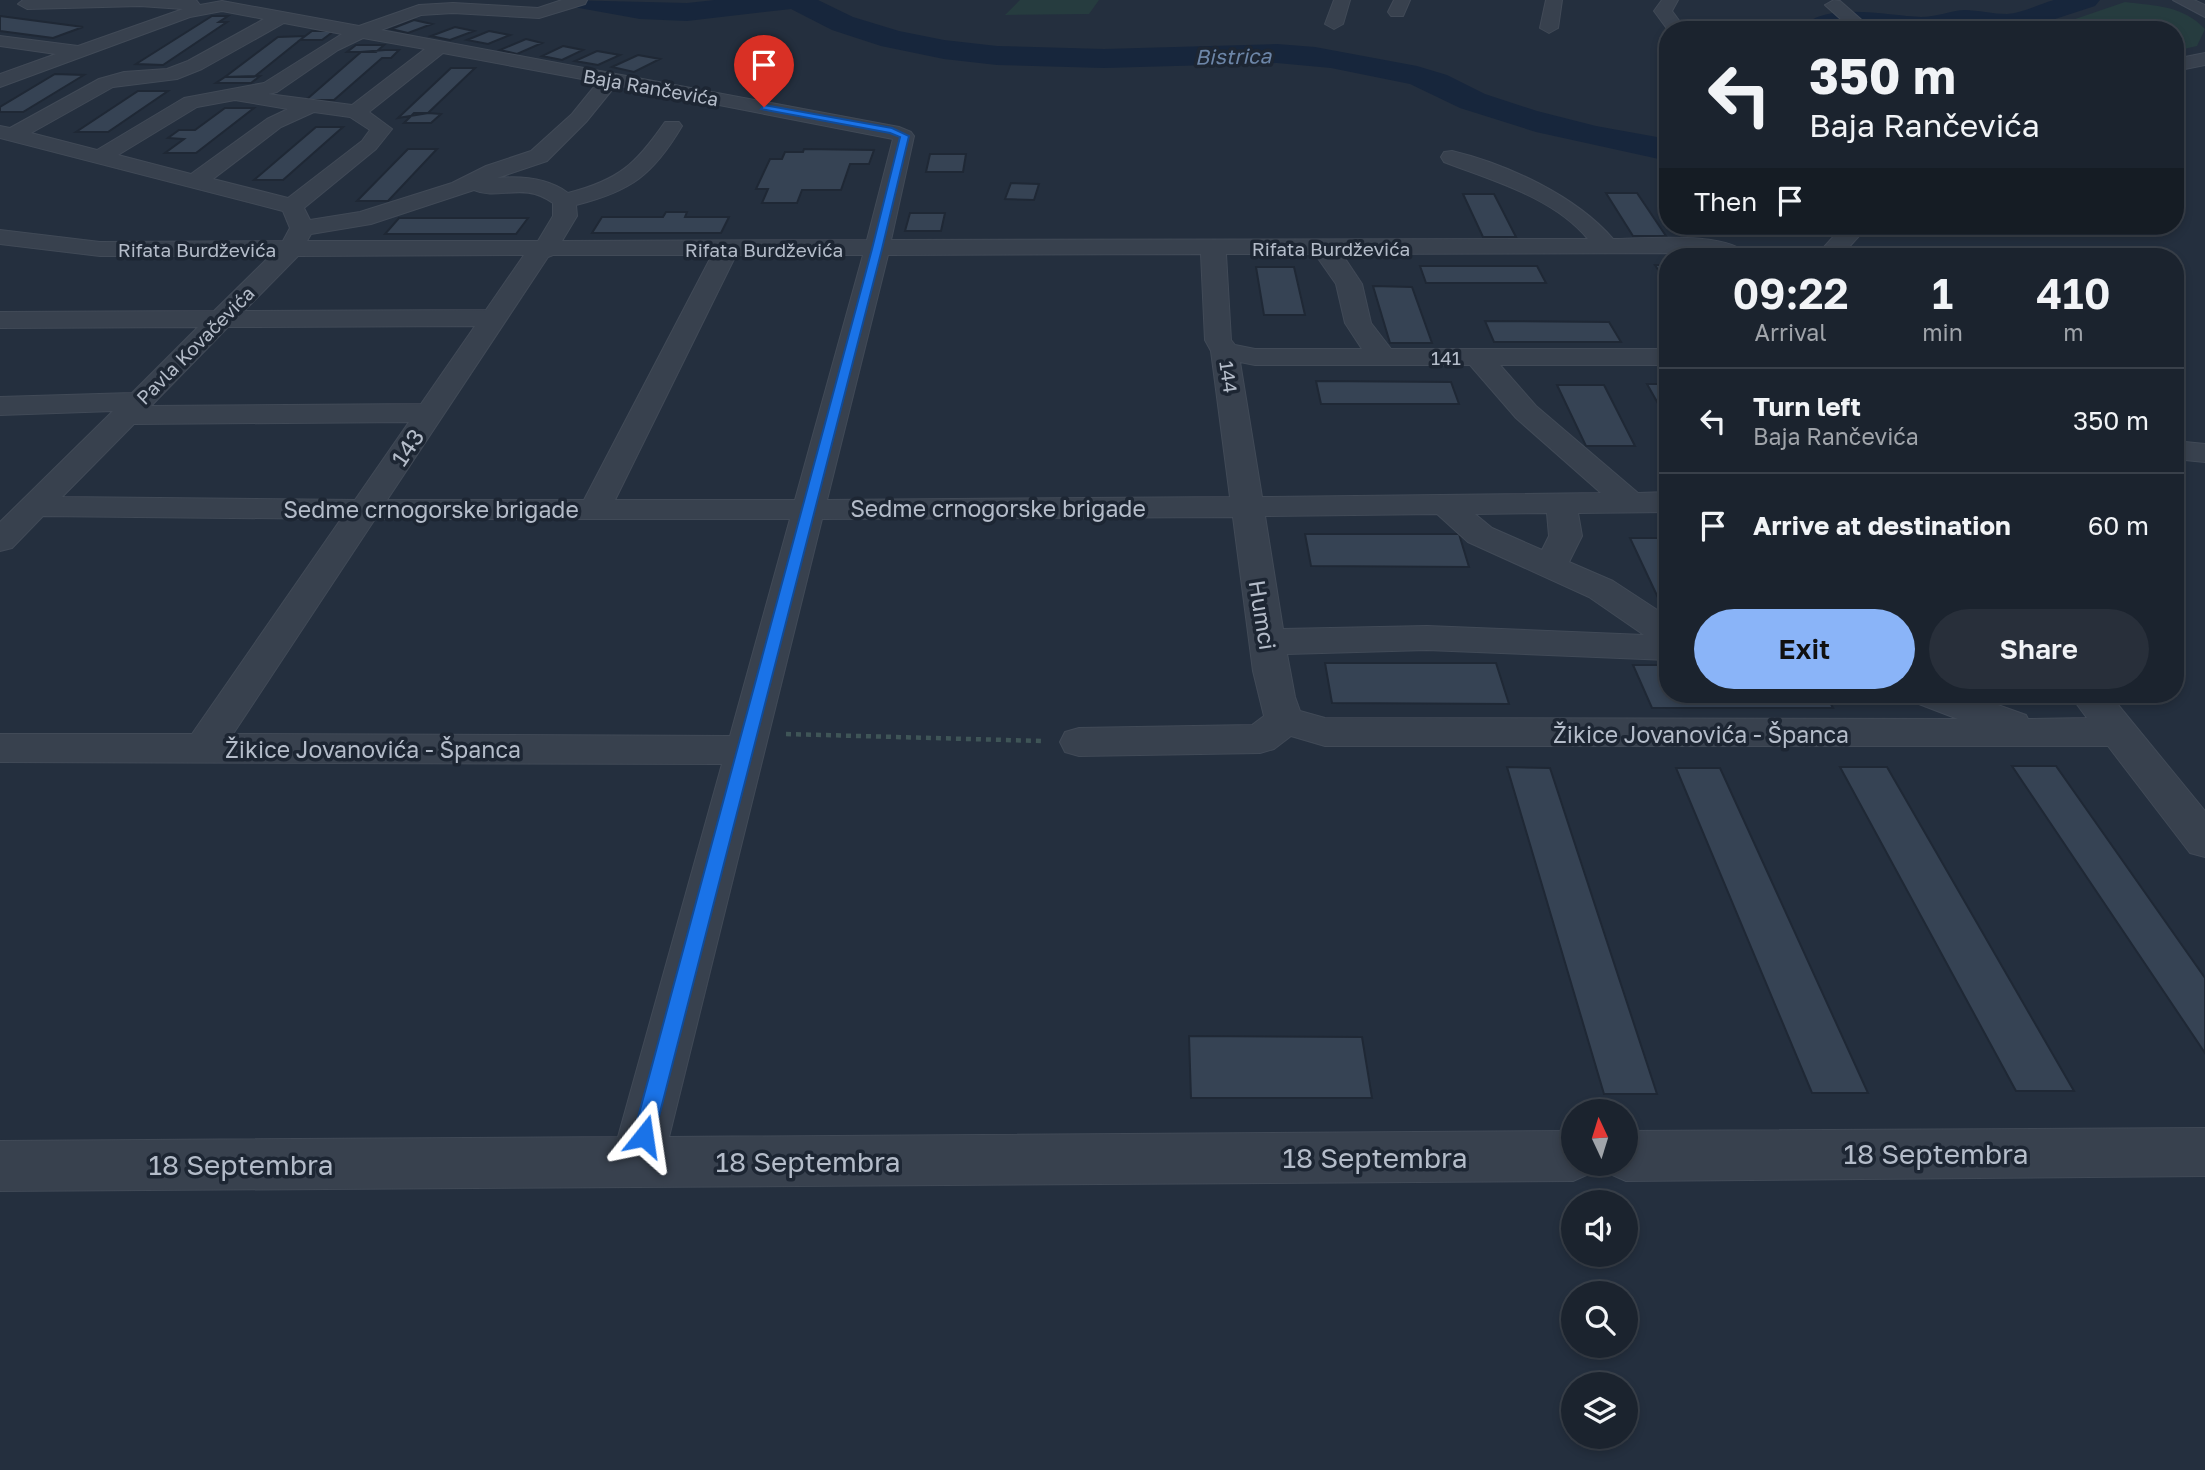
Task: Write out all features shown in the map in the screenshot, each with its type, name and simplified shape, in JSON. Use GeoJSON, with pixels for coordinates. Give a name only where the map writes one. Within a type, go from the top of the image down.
{"type":"FeatureCollection","features":[{"type":"Feature","properties":{"kind":"street"},"geometry":{"type":"LineString","coordinates":[[1334,24],[1342,0]]}},
{"type":"Feature","properties":{"kind":"street"},"geometry":{"type":"LineString","coordinates":[[1549,28],[1554,0]]}},
{"type":"Feature","properties":{"kind":"street"},"geometry":{"type":"LineString","coordinates":[[1670,0],[1663,11],[1670,21]]}},
{"type":"Feature","properties":{"kind":"street"},"geometry":{"type":"LineString","coordinates":[[2184,1],[2205,12]]}},
{"type":"Feature","properties":{"kind":"street","name":"Baja Rančevića"},"geometry":{"type":"LineString","coordinates":[[27,4],[177,2],[281,16],[892,131],[904,136],[877,249],[637,1162]]}},
{"type":"Feature","properties":{"kind":"street"},"geometry":{"type":"LineString","coordinates":[[101,157],[191,102],[270,89],[331,46],[419,10],[436,8],[539,13],[573,3]]}},
{"type":"Feature","properties":{"kind":"street"},"geometry":{"type":"LineString","coordinates":[[0,81],[212,8]]}},
{"type":"Feature","properties":{"kind":"street"},"geometry":{"type":"LineString","coordinates":[[6,133],[106,83],[124,78],[170,75],[195,65],[281,16]]}},
{"type":"Feature","properties":{"kind":"street"},"geometry":{"type":"LineString","coordinates":[[0,41],[83,53]]}},
{"type":"Feature","properties":{"kind":"street"},"geometry":{"type":"LineString","coordinates":[[356,112],[439,47]]}},
{"type":"Feature","properties":{"kind":"street"},"geometry":{"type":"LineString","coordinates":[[2184,63],[2205,59]]}},
{"type":"Feature","properties":{"kind":"street"},"geometry":{"type":"LineString","coordinates":[[170,75],[234,95],[356,112],[382,128],[369,145],[297,217]]}},
{"type":"Feature","properties":{"kind":"street"},"geometry":{"type":"LineString","coordinates":[[6,133],[195,181],[297,217],[363,219],[460,188],[494,171],[539,156],[579,118],[610,79]]}},
{"type":"Feature","properties":{"kind":"street"},"geometry":{"type":"LineString","coordinates":[[195,181],[274,123],[309,107]]}},
{"type":"Feature","properties":{"kind":"street"},"geometry":{"type":"LineString","coordinates":[[460,188],[516,184],[555,192],[564,201],[601,192],[638,173],[648,164],[671,126]]}},
{"type":"Feature","properties":{"kind":"street"},"geometry":{"type":"LineString","coordinates":[[1452,157],[1551,199],[1583,220],[1607,247]]}},
{"type":"Feature","properties":{"kind":"street","name":"143"},"geometry":{"type":"LineString","coordinates":[[203,748],[494,318],[543,250],[565,216],[564,201]]}},
{"type":"Feature","properties":{"kind":"street","name":"Pavla Kovačevića"},"geometry":{"type":"LineString","coordinates":[[0,541],[290,250],[297,217]]}},
{"type":"Feature","properties":{"kind":"street"},"geometry":{"type":"LineString","coordinates":[[1835,248],[1848,235]]}},
{"type":"Feature","properties":{"kind":"street","name":"Rifata Burdževića"},"geometry":{"type":"LineString","coordinates":[[0,237],[100,249],[1712,248]]}},
{"type":"Feature","properties":{"kind":"street"},"geometry":{"type":"LineString","coordinates":[[0,265],[30,241]]}},
{"type":"Feature","properties":{"kind":"street","name":"144"},"geometry":{"type":"LineString","coordinates":[[1213,248],[1218,340],[1226,351],[1247,507]]}},
{"type":"Feature","properties":{"kind":"street"},"geometry":{"type":"LineString","coordinates":[[1323,248],[1335,261],[1349,284],[1358,323],[1365,336],[1384,357]]}},
{"type":"Feature","properties":{"kind":"street"},"geometry":{"type":"LineString","coordinates":[[595,509],[727,249]]}},
{"type":"Feature","properties":{"kind":"street"},"geometry":{"type":"LineString","coordinates":[[0,320],[494,318]]}},
{"type":"Feature","properties":{"kind":"street","name":"141"},"geometry":{"type":"LineString","coordinates":[[1226,351],[1255,357],[1659,357]]}},
{"type":"Feature","properties":{"kind":"street"},"geometry":{"type":"LineString","coordinates":[[1478,357],[1527,412],[1631,503]]}},
{"type":"Feature","properties":{"kind":"street"},"geometry":{"type":"LineString","coordinates":[[0,406],[430,413]]}},
{"type":"Feature","properties":{"kind":"street"},"geometry":{"type":"LineString","coordinates":[[2184,451],[2205,453]]}},
{"type":"Feature","properties":{"kind":"street","name":"Sedme crnogorske brigade"},"geometry":{"type":"LineString","coordinates":[[35,506],[364,511],[1659,502]]}},
{"type":"Feature","properties":{"kind":"street"},"geometry":{"type":"LineString","coordinates":[[1548,563],[1558,555],[1567,536],[1560,503]]}},
{"type":"Feature","properties":{"kind":"street"},"geometry":{"type":"LineString","coordinates":[[1445,505],[1480,535],[1548,563],[1601,589],[1659,628]]}},
{"type":"Feature","properties":{"kind":"street","name":"Humci"},"geometry":{"type":"LineString","coordinates":[[1247,507],[1276,697],[1285,721]]}},
{"type":"Feature","properties":{"kind":"street"},"geometry":{"type":"LineString","coordinates":[[1267,642],[1427,638],[1659,648]]}},
{"type":"Feature","properties":{"kind":"street"},"geometry":{"type":"LineString","coordinates":[[1954,703],[2034,733]]}},
{"type":"Feature","properties":{"kind":"street"},"geometry":{"type":"LineString","coordinates":[[2095,703],[2205,841]]}},
{"type":"Feature","properties":{"kind":"street"},"geometry":{"type":"LineString","coordinates":[[1079,742],[1260,740],[1285,721]]}},
{"type":"Feature","properties":{"kind":"street","name":"Žikice Jovanovića - Španca"},"geometry":{"type":"LineString","coordinates":[[1285,721],[1325,733],[2118,732]]}},
{"type":"Feature","properties":{"kind":"street","name":"Žikice Jovanovića - Španca"},"geometry":{"type":"LineString","coordinates":[[0,748],[748,741]]}},
{"type":"Feature","properties":{"kind":"street","name":"18 Septembra"},"geometry":{"type":"LineString","coordinates":[[1638,1156],[2205,1152]]}},
{"type":"Feature","properties":{"kind":"street","name":"18 Septembra"},"geometry":{"type":"LineString","coordinates":[[0,1166],[1561,1156]]}},
{"type":"Feature","properties":{"kind":"path"},"geometry":{"type":"LineString","coordinates":[[748,741],[1079,742]]}},
{"type":"Feature","properties":{"kind":"green space"},"geometry":{"type":"Polygon","coordinates":[[[1020,0],[1099,0],[1089,14],[1005,15],[1020,0]]]}},
{"type":"Feature","properties":{"kind":"green space"},"geometry":{"type":"Polygon","coordinates":[[[2125,2],[2178,11],[2205,29],[2197,46],[2184,49],[2184,21],[2069,21],[2125,2]]]}},
{"type":"Feature","properties":{"kind":"building"},"geometry":{"type":"Polygon","coordinates":[[[0,16],[83,27],[53,38],[0,31],[0,16]]]}},
{"type":"Feature","properties":{"kind":"building"},"geometry":{"type":"Polygon","coordinates":[[[212,16],[228,16],[219,22],[227,22],[163,65],[136,64],[212,16]]]}},
{"type":"Feature","properties":{"kind":"building"},"geometry":{"type":"Polygon","coordinates":[[[414,20],[432,24],[408,33],[391,29],[414,20]]]}},
{"type":"Feature","properties":{"kind":"building"},"geometry":{"type":"Polygon","coordinates":[[[455,27],[474,31],[450,40],[431,36],[455,27]]]}},
{"type":"Feature","properties":{"kind":"building"},"geometry":{"type":"Polygon","coordinates":[[[312,31],[334,31],[322,40],[300,40],[312,31]]]}},
{"type":"Feature","properties":{"kind":"building"},"geometry":{"type":"Polygon","coordinates":[[[489,31],[510,35],[488,44],[467,40],[489,31]]]}},
{"type":"Feature","properties":{"kind":"building"},"geometry":{"type":"Polygon","coordinates":[[[305,36],[254,77],[225,77],[278,37],[305,36]]]}},
{"type":"Feature","properties":{"kind":"building"},"geometry":{"type":"Polygon","coordinates":[[[526,39],[542,43],[517,54],[500,50],[526,39]]]}},
{"type":"Feature","properties":{"kind":"building"},"geometry":{"type":"Polygon","coordinates":[[[356,45],[384,45],[376,52],[347,52],[356,45]]]}},
{"type":"Feature","properties":{"kind":"building"},"geometry":{"type":"Polygon","coordinates":[[[563,46],[583,50],[562,60],[542,56],[563,46]]]}},
{"type":"Feature","properties":{"kind":"building"},"geometry":{"type":"Polygon","coordinates":[[[399,50],[391,58],[382,58],[334,100],[306,100],[361,52],[399,50]]]}},
{"type":"Feature","properties":{"kind":"building"},"geometry":{"type":"Polygon","coordinates":[[[597,51],[620,55],[598,65],[575,61],[597,51]]]}},
{"type":"Feature","properties":{"kind":"building"},"geometry":{"type":"Polygon","coordinates":[[[638,55],[660,59],[634,72],[612,67],[638,55]]]}},
{"type":"Feature","properties":{"kind":"building"},"geometry":{"type":"Polygon","coordinates":[[[451,68],[475,68],[428,113],[398,118],[451,68]]]}},
{"type":"Feature","properties":{"kind":"building"},"geometry":{"type":"Polygon","coordinates":[[[55,74],[84,75],[23,112],[0,112],[0,107],[55,74]]]}},
{"type":"Feature","properties":{"kind":"building"},"geometry":{"type":"Polygon","coordinates":[[[260,76],[251,83],[216,83],[225,77],[260,76]]]}},
{"type":"Feature","properties":{"kind":"building"},"geometry":{"type":"Polygon","coordinates":[[[138,91],[168,91],[108,132],[76,132],[138,91]]]}},
{"type":"Feature","properties":{"kind":"building"},"geometry":{"type":"Polygon","coordinates":[[[225,108],[254,108],[196,153],[165,153],[184,139],[168,138],[179,130],[195,130],[225,108]]]}},
{"type":"Feature","properties":{"kind":"building"},"geometry":{"type":"Polygon","coordinates":[[[414,113],[441,114],[431,123],[404,123],[414,113]]]}},
{"type":"Feature","properties":{"kind":"building"},"geometry":{"type":"Polygon","coordinates":[[[316,127],[343,127],[283,180],[254,180],[316,127]]]}},
{"type":"Feature","properties":{"kind":"building"},"geometry":{"type":"Polygon","coordinates":[[[408,149],[437,149],[388,201],[357,201],[408,149]]]}},
{"type":"Feature","properties":{"kind":"building"},"geometry":{"type":"Polygon","coordinates":[[[804,149],[874,150],[869,164],[850,164],[841,190],[802,190],[797,203],[762,203],[768,189],[756,189],[770,159],[782,159],[785,152],[803,152],[804,149]]]}},
{"type":"Feature","properties":{"kind":"building"},"geometry":{"type":"Polygon","coordinates":[[[930,154],[966,154],[963,172],[926,172],[930,154]]]}},
{"type":"Feature","properties":{"kind":"building"},"geometry":{"type":"Polygon","coordinates":[[[1011,183],[1039,184],[1034,200],[1005,199],[1011,183]]]}},
{"type":"Feature","properties":{"kind":"building"},"geometry":{"type":"Polygon","coordinates":[[[1606,193],[1637,193],[1659,226],[1659,235],[1666,236],[1633,236],[1606,193]]]}},
{"type":"Feature","properties":{"kind":"building"},"geometry":{"type":"Polygon","coordinates":[[[1463,194],[1494,194],[1516,237],[1483,237],[1463,194]]]}},
{"type":"Feature","properties":{"kind":"building"},"geometry":{"type":"Polygon","coordinates":[[[666,212],[687,212],[685,217],[729,217],[721,233],[592,233],[602,217],[663,217],[666,212]]]}},
{"type":"Feature","properties":{"kind":"building"},"geometry":{"type":"Polygon","coordinates":[[[910,213],[945,213],[941,231],[905,231],[910,213]]]}},
{"type":"Feature","properties":{"kind":"building"},"geometry":{"type":"Polygon","coordinates":[[[399,218],[528,218],[516,234],[385,234],[399,218]]]}},
{"type":"Feature","properties":{"kind":"building"},"geometry":{"type":"Polygon","coordinates":[[[1420,266],[1537,266],[1546,283],[1426,283],[1420,266]]]}},
{"type":"Feature","properties":{"kind":"building"},"geometry":{"type":"Polygon","coordinates":[[[1256,267],[1294,267],[1305,315],[1264,315],[1256,267]]]}},
{"type":"Feature","properties":{"kind":"building"},"geometry":{"type":"Polygon","coordinates":[[[1373,286],[1412,287],[1432,343],[1390,343],[1373,286]]]}},
{"type":"Feature","properties":{"kind":"building"},"geometry":{"type":"Polygon","coordinates":[[[1485,321],[1609,322],[1621,342],[1494,342],[1485,321]]]}},
{"type":"Feature","properties":{"kind":"building"},"geometry":{"type":"Polygon","coordinates":[[[1316,381],[1451,382],[1459,404],[1321,404],[1316,381]]]}},
{"type":"Feature","properties":{"kind":"building"},"geometry":{"type":"Polygon","coordinates":[[[1647,384],[1659,384],[1659,405],[1647,384]]]}},
{"type":"Feature","properties":{"kind":"building"},"geometry":{"type":"Polygon","coordinates":[[[1557,385],[1604,385],[1635,446],[1586,446],[1557,385]]]}},
{"type":"Feature","properties":{"kind":"building"},"geometry":{"type":"Polygon","coordinates":[[[1305,534],[1459,534],[1469,567],[1311,566],[1305,534]]]}},
{"type":"Feature","properties":{"kind":"building"},"geometry":{"type":"Polygon","coordinates":[[[1630,538],[1659,538],[1659,600],[1630,538]]]}},
{"type":"Feature","properties":{"kind":"building"},"geometry":{"type":"Polygon","coordinates":[[[1325,663],[1496,663],[1509,704],[1332,703],[1325,663]]]}},
{"type":"Feature","properties":{"kind":"building"},"geometry":{"type":"Polygon","coordinates":[[[1633,665],[1659,665],[1659,703],[1830,703],[1833,708],[1652,708],[1633,665]]]}},
{"type":"Feature","properties":{"kind":"building"},"geometry":{"type":"Polygon","coordinates":[[[2012,766],[2056,766],[2205,978],[2205,1053],[2012,766]]]}},
{"type":"Feature","properties":{"kind":"building"},"geometry":{"type":"Polygon","coordinates":[[[1507,767],[1550,768],[1657,1094],[1604,1094],[1507,767]]]}},
{"type":"Feature","properties":{"kind":"building"},"geometry":{"type":"Polygon","coordinates":[[[1840,767],[1887,767],[2074,1091],[2016,1091],[1840,767]]]}},
{"type":"Feature","properties":{"kind":"building"},"geometry":{"type":"Polygon","coordinates":[[[1676,768],[1720,768],[1868,1093],[1812,1093],[1676,768]]]}},
{"type":"Feature","properties":{"kind":"building"},"geometry":{"type":"Polygon","coordinates":[[[1189,1036],[1362,1037],[1372,1098],[1191,1098],[1189,1036]]]}},
{"type":"Feature","properties":{"kind":"waterway","name":"Bistrica"},"geometry":{"type":"LineString","coordinates":[[578,0],[640,10],[687,12],[794,0]]}},
{"type":"Feature","properties":{"kind":"waterway","name":"Bistrica"},"geometry":{"type":"LineString","coordinates":[[795,0],[842,23],[892,39],[944,50],[997,56],[1104,58],[1277,54],[1350,61],[1421,77],[1472,101],[1548,125],[1659,148]]}},
{"type":"Feature","properties":{"kind":"waterway","name":"Bistrica"},"geometry":{"type":"LineString","coordinates":[[2017,21],[2085,0]]}},
{"type":"Feature","properties":{"kind":"waterway","name":"Bistrica"},"geometry":{"type":"LineString","coordinates":[[1957,21],[1986,21]]}},
{"type":"Feature","properties":{"kind":"route"},"geometry":{"type":"LineString","coordinates":[[644,1136],[877,249],[904,136],[892,131],[764,107]]}}]}
